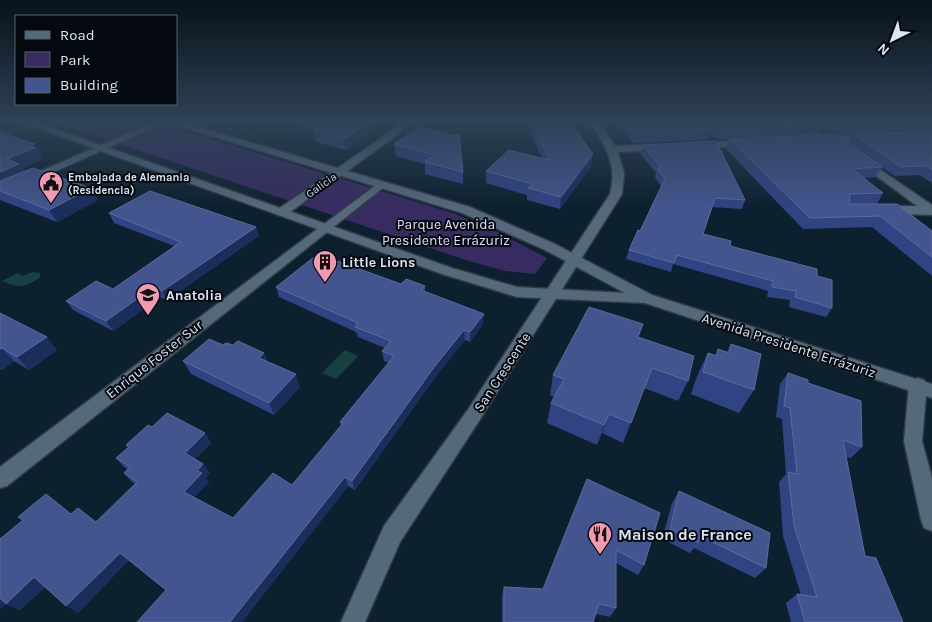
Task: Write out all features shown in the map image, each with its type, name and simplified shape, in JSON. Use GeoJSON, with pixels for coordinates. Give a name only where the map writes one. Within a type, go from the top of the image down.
{"type":"FeatureCollection","features":[{"type":"Feature","properties":{"kind":"street"},"geometry":{"type":"LineString","coordinates":[[0,193],[99,150]]}},
{"type":"Feature","properties":{"kind":"street","name":"Avenida Presidente Errázuriz"},"geometry":{"type":"LineString","coordinates":[[104,150],[447,271],[517,292],[647,299]]}},
{"type":"Feature","properties":{"kind":"street","name":"Avenida Presidente Errázuriz"},"geometry":{"type":"LineString","coordinates":[[264,150],[466,210],[513,229],[647,299],[925,388]]}},
{"type":"Feature","properties":{"kind":"street","name":"Galicia"},"geometry":{"type":"LineString","coordinates":[[282,212],[370,150]]}},
{"type":"Feature","properties":{"kind":"street","name":"San Crescente"},"geometry":{"type":"LineString","coordinates":[[353,622],[392,534],[473,416],[616,194],[621,174],[612,150]]}},
{"type":"Feature","properties":{"kind":"street"},"geometry":{"type":"LineString","coordinates":[[849,150],[931,210]]}},
{"type":"Feature","properties":{"kind":"street","name":"Enrique Foster Sur"},"geometry":{"type":"LineString","coordinates":[[0,479],[380,185]]}},
{"type":"Feature","properties":{"kind":"street"},"geometry":{"type":"LineString","coordinates":[[875,210],[931,210]]}},
{"type":"Feature","properties":{"kind":"street"},"geometry":{"type":"LineString","coordinates":[[925,388],[913,442],[932,520]]}},
{"type":"Feature","properties":{"kind":"green space","name":"Parque Avenida Presidente Errázuriz"},"geometry":{"type":"Polygon","coordinates":[[[138,150],[247,150],[453,213],[493,230],[547,258],[535,274],[505,271],[469,261],[138,150]]]}},
{"type":"Feature","properties":{"kind":"shaded area"},"geometry":{"type":"Polygon","coordinates":[[[33,272],[40,273],[40,277],[26,285],[17,286],[2,281],[17,273],[23,276],[33,272]]]}},
{"type":"Feature","properties":{"kind":"shaded area"},"geometry":{"type":"Polygon","coordinates":[[[345,350],[358,356],[336,379],[322,373],[345,350]]]}},
{"type":"Feature","properties":{"kind":"building"},"geometry":{"type":"Polygon","coordinates":[[[0,150],[30,150],[7,159],[19,164],[0,172],[0,150]]]}},
{"type":"Feature","properties":{"kind":"building"},"geometry":{"type":"Polygon","coordinates":[[[416,150],[461,150],[463,172],[425,162],[434,155],[416,150]]]}},
{"type":"Feature","properties":{"kind":"building"},"geometry":{"type":"Polygon","coordinates":[[[509,150],[549,160],[545,150],[590,150],[593,154],[561,197],[528,188],[532,184],[486,171],[509,150]]]}},
{"type":"Feature","properties":{"kind":"building"},"geometry":{"type":"Polygon","coordinates":[[[647,150],[720,150],[745,200],[715,198],[703,234],[731,241],[730,246],[817,269],[817,276],[832,280],[832,308],[795,297],[796,291],[772,287],[773,281],[677,255],[674,263],[629,250],[665,179],[657,168],[661,168],[647,150]]]}},
{"type":"Feature","properties":{"kind":"building"},"geometry":{"type":"Polygon","coordinates":[[[740,150],[858,150],[882,167],[852,169],[883,193],[850,194],[849,204],[897,204],[932,231],[932,257],[880,216],[810,218],[740,150]]]}},
{"type":"Feature","properties":{"kind":"building"},"geometry":{"type":"Polygon","coordinates":[[[876,150],[932,150],[932,170],[926,166],[901,167],[876,150]]]}},
{"type":"Feature","properties":{"kind":"building"},"geometry":{"type":"Polygon","coordinates":[[[33,168],[91,188],[49,210],[0,191],[0,181],[33,168]]]}},
{"type":"Feature","properties":{"kind":"building"},"geometry":{"type":"Polygon","coordinates":[[[150,191],[256,227],[162,291],[154,287],[106,321],[66,301],[96,281],[113,289],[181,242],[109,213],[150,191]]]}},
{"type":"Feature","properties":{"kind":"building"},"geometry":{"type":"Polygon","coordinates":[[[318,254],[401,284],[406,279],[425,286],[421,290],[484,314],[470,332],[464,330],[435,366],[352,481],[345,477],[230,622],[137,622],[166,590],[120,553],[66,606],[34,577],[6,604],[0,598],[0,539],[23,520],[18,517],[46,494],[71,514],[78,508],[96,522],[137,482],[124,473],[130,467],[116,458],[129,447],[126,445],[148,425],[152,427],[167,413],[205,433],[185,453],[203,464],[197,471],[202,473],[184,492],[233,518],[273,473],[292,485],[343,423],[340,422],[394,356],[382,351],[391,341],[355,327],[358,323],[276,287],[318,254]]]}},
{"type":"Feature","properties":{"kind":"building"},"geometry":{"type":"Polygon","coordinates":[[[589,307],[643,324],[638,337],[694,356],[688,381],[652,368],[631,423],[609,414],[604,425],[551,403],[564,379],[553,375],[589,307]]]}},
{"type":"Feature","properties":{"kind":"building"},"geometry":{"type":"Polygon","coordinates":[[[0,313],[47,337],[17,357],[2,348],[0,349],[0,313]]]}},
{"type":"Feature","properties":{"kind":"building"},"geometry":{"type":"Polygon","coordinates":[[[209,339],[223,345],[226,343],[233,345],[238,341],[264,353],[259,358],[296,374],[269,403],[183,361],[209,339]]]}},
{"type":"Feature","properties":{"kind":"building"},"geometry":{"type":"Polygon","coordinates":[[[731,344],[761,354],[754,390],[703,372],[708,353],[717,356],[718,349],[729,353],[731,344]]]}},
{"type":"Feature","properties":{"kind":"building"},"geometry":{"type":"Polygon","coordinates":[[[788,373],[808,380],[808,383],[861,401],[862,447],[843,440],[865,556],[876,558],[903,622],[805,622],[797,594],[817,597],[794,526],[788,472],[797,474],[790,408],[784,406],[788,373]]]}},
{"type":"Feature","properties":{"kind":"building","name":"Maison de France"},"geometry":{"type":"Polygon","coordinates":[[[587,479],[660,513],[644,565],[616,550],[616,608],[599,604],[593,622],[504,622],[504,587],[543,589],[587,479]]]}},
{"type":"Feature","properties":{"kind":"building"},"geometry":{"type":"Polygon","coordinates":[[[679,491],[770,533],[766,568],[700,536],[698,543],[670,529],[679,491]]]}},
{"type":"Feature","properties":{"kind":"place","name":"Embajada de Alemania (Residencia)"},"geometry":{"type":"Point","coordinates":[51,204]}},
{"type":"Feature","properties":{"kind":"place","name":"Little Lions"},"geometry":{"type":"Point","coordinates":[325,283]}},
{"type":"Feature","properties":{"kind":"place","name":"Anatolia"},"geometry":{"type":"Point","coordinates":[148,316]}},
{"type":"Feature","properties":{"kind":"place","name":"Maison de France"},"geometry":{"type":"Point","coordinates":[600,555]}}]}
